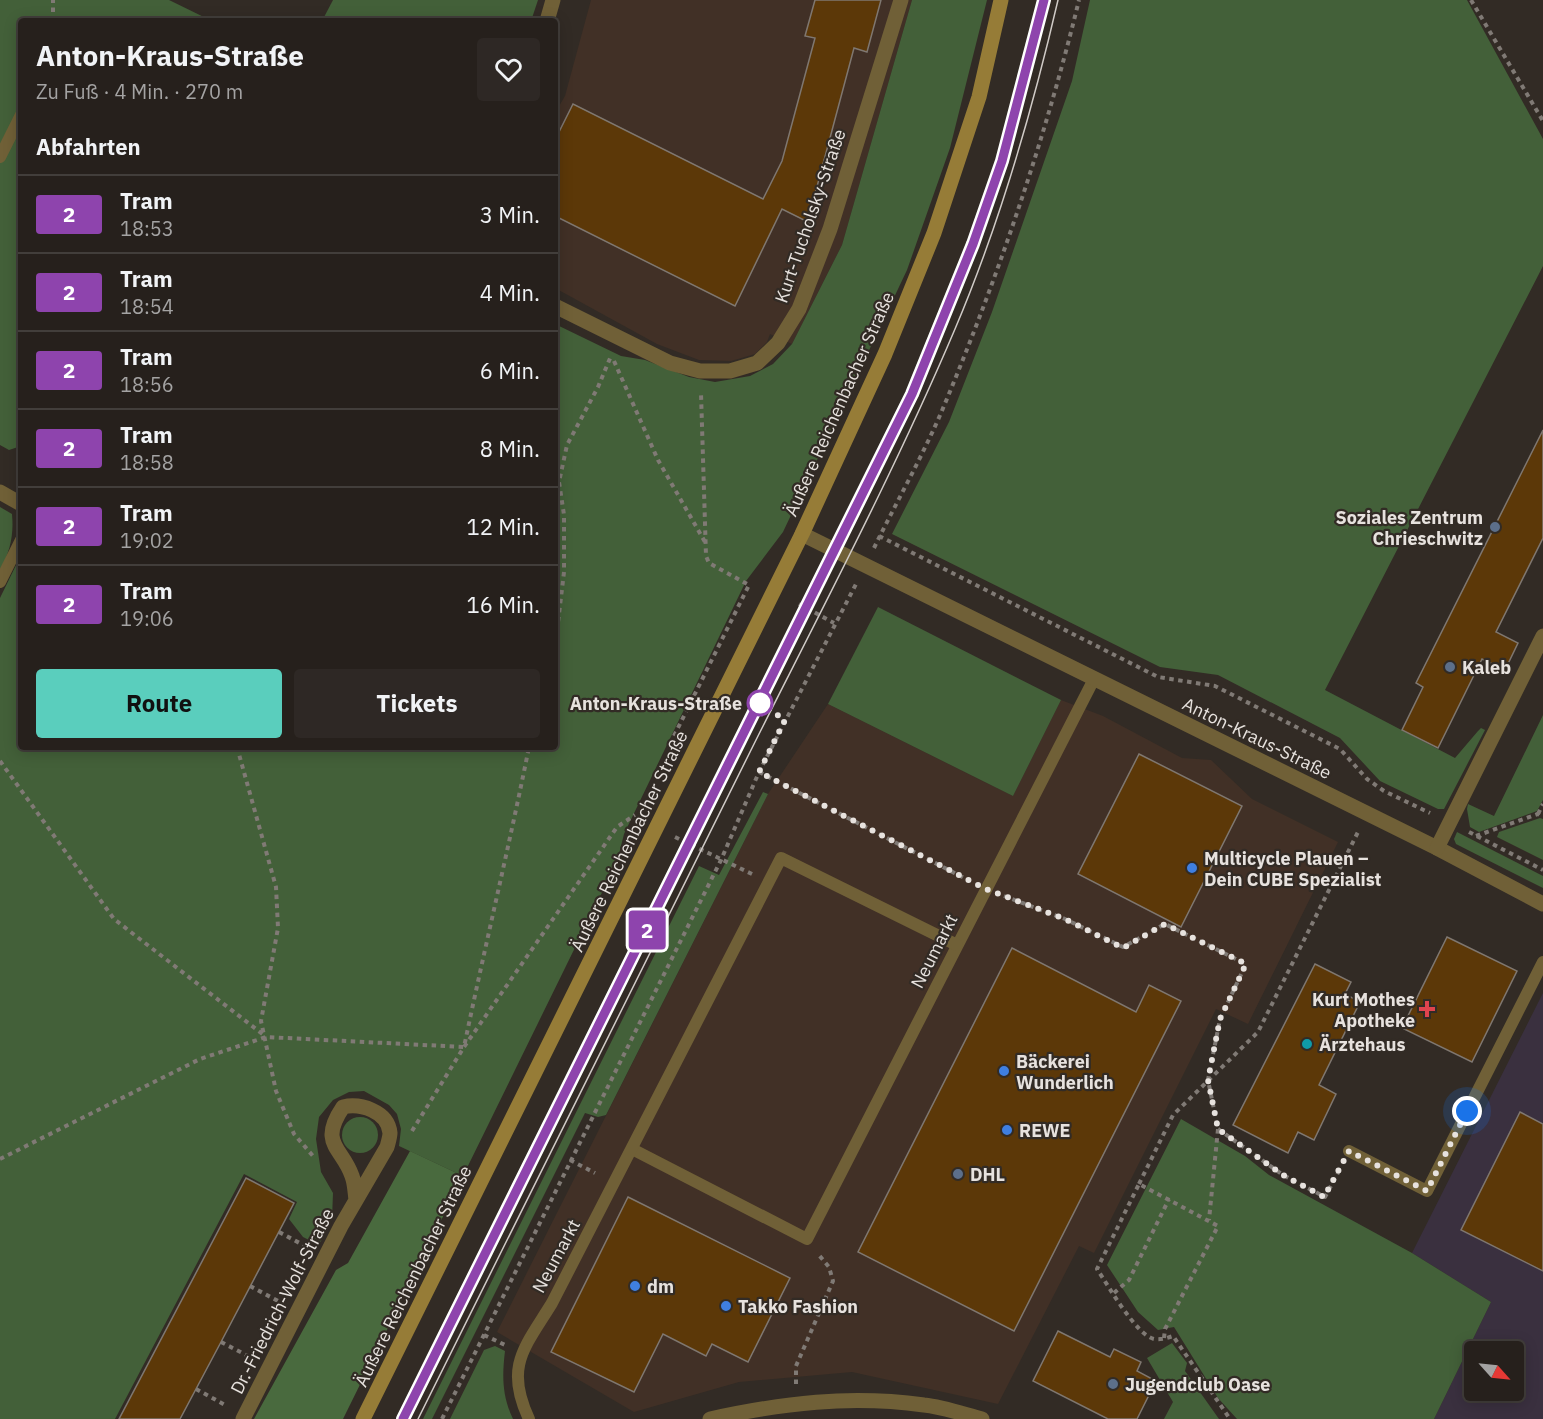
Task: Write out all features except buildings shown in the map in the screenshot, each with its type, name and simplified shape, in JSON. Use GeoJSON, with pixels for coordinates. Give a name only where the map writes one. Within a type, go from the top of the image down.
{"type":"FeatureCollection","features":[{"type":"Feature","properties":{"kind":"street"},"geometry":{"type":"LineString","coordinates":[[548,18],[553,0]]}},
{"type":"Feature","properties":{"kind":"street","name":"Kurt-Tucholsky-Straße"},"geometry":{"type":"LineString","coordinates":[[558,308],[670,363],[700,371],[729,371],[757,363],[778,343],[799,309],[830,229],[901,0]]}},
{"type":"Feature","properties":{"kind":"street","name":"Äußere Reichenbacher Straße"},"geometry":{"type":"LineString","coordinates":[[363,1419],[802,534],[885,354],[934,233],[979,97],[1000,0]]}},
{"type":"Feature","properties":{"kind":"street"},"geometry":{"type":"LineString","coordinates":[[0,492],[18,502]]}},
{"type":"Feature","properties":{"kind":"street","name":"Anton-Kraus-Straße"},"geometry":{"type":"LineString","coordinates":[[802,534],[1437,848],[1543,904]]}},
{"type":"Feature","properties":{"kind":"street"},"geometry":{"type":"LineString","coordinates":[[1437,848],[1543,636]]}},
{"type":"Feature","properties":{"kind":"street","name":"Dr.-Friedrich-Wolf-Straße"},"geometry":{"type":"LineString","coordinates":[[244,1417],[356,1200],[387,1147],[390,1133],[386,1121],[365,1106],[354,1104],[343,1107],[335,1119],[332,1137],[336,1151],[353,1178],[356,1200]]}},
{"type":"Feature","properties":{"kind":"street"},"geometry":{"type":"LineString","coordinates":[[710,1419],[796,1402],[867,1400],[926,1405],[982,1419]]}},
{"type":"Feature","properties":{"kind":"lane"},"geometry":{"type":"LineString","coordinates":[[0,157],[18,121]]}},
{"type":"Feature","properties":{"kind":"lane"},"geometry":{"type":"LineString","coordinates":[[0,582],[18,546]]}},
{"type":"Feature","properties":{"kind":"lane","name":"Neumarkt"},"geometry":{"type":"LineString","coordinates":[[807,1239],[1094,679]]}},
{"type":"Feature","properties":{"kind":"lane","name":"Neumarkt"},"geometry":{"type":"LineString","coordinates":[[529,1419],[518,1386],[517,1367],[522,1353],[552,1303],[781,858],[957,945]]}},
{"type":"Feature","properties":{"kind":"lane"},"geometry":{"type":"LineString","coordinates":[[1349,1151],[1427,1191],[1543,962]]}},
{"type":"Feature","properties":{"kind":"lane"},"geometry":{"type":"LineString","coordinates":[[632,1149],[807,1239]]}},
{"type":"Feature","properties":{"kind":"path"},"geometry":{"type":"LineString","coordinates":[[53,0],[53,18]]}},
{"type":"Feature","properties":{"kind":"path"},"geometry":{"type":"LineString","coordinates":[[442,1419],[721,860],[759,772],[834,622],[866,565],[940,415],[1001,256],[1060,81],[1079,0]]}},
{"type":"Feature","properties":{"kind":"path"},"geometry":{"type":"LineString","coordinates":[[1471,0],[1543,121]]}},
{"type":"Feature","properties":{"kind":"path"},"geometry":{"type":"LineString","coordinates":[[558,623],[564,572],[564,514],[559,482],[567,445],[598,387],[618,339]]}},
{"type":"Feature","properties":{"kind":"path"},"geometry":{"type":"LineString","coordinates":[[611,356],[658,460],[705,543]]}},
{"type":"Feature","properties":{"kind":"path"},"geometry":{"type":"LineString","coordinates":[[665,754],[749,585],[709,563],[705,543],[700,371]]}},
{"type":"Feature","properties":{"kind":"path"},"geometry":{"type":"LineString","coordinates":[[879,536],[1158,677],[1215,686],[1225,691],[1340,749],[1367,779],[1384,791],[1543,870]]}},
{"type":"Feature","properties":{"kind":"path"},"geometry":{"type":"LineString","coordinates":[[799,604],[834,622]]}},
{"type":"Feature","properties":{"kind":"path"},"geometry":{"type":"LineString","coordinates":[[238,750],[276,887],[279,928],[261,1021],[281,1102],[294,1134],[316,1159]]}},
{"type":"Feature","properties":{"kind":"path"},"geometry":{"type":"LineString","coordinates":[[464,1047],[482,957],[505,869],[528,750]]}},
{"type":"Feature","properties":{"kind":"path"},"geometry":{"type":"LineString","coordinates":[[0,761],[114,919],[266,1037]]}},
{"type":"Feature","properties":{"kind":"path"},"geometry":{"type":"LineString","coordinates":[[759,772],[986,889],[1065,919],[1123,948],[1165,924],[1246,964],[1220,1019],[1208,1080],[1218,1129],[1209,1221]]}},
{"type":"Feature","properties":{"kind":"path"},"geometry":{"type":"LineString","coordinates":[[1538,814],[1543,804]]}},
{"type":"Feature","properties":{"kind":"path"},"geometry":{"type":"LineString","coordinates":[[408,1137],[464,1047],[617,827],[634,817],[639,807]]}},
{"type":"Feature","properties":{"kind":"path"},"geometry":{"type":"LineString","coordinates":[[1230,1419],[1173,1336],[1152,1339],[1137,1327],[1097,1269],[1173,1115],[1258,1032],[1360,829],[1363,812]]}},
{"type":"Feature","properties":{"kind":"path"},"geometry":{"type":"LineString","coordinates":[[1475,836],[1538,814],[1543,816]]}},
{"type":"Feature","properties":{"kind":"path"},"geometry":{"type":"LineString","coordinates":[[682,841],[769,881]]}},
{"type":"Feature","properties":{"kind":"path"},"geometry":{"type":"LineString","coordinates":[[0,1159],[200,1059],[266,1037],[464,1047]]}},
{"type":"Feature","properties":{"kind":"path"},"geometry":{"type":"LineString","coordinates":[[1218,1129],[1283,1175],[1324,1197],[1349,1151]]}},
{"type":"Feature","properties":{"kind":"path"},"geometry":{"type":"LineString","coordinates":[[570,1160],[615,1182]]}},
{"type":"Feature","properties":{"kind":"path"},"geometry":{"type":"LineString","coordinates":[[1139,1184],[1218,1226],[1165,1329],[1164,1338]]}},
{"type":"Feature","properties":{"kind":"path"},"geometry":{"type":"LineString","coordinates":[[1114,1293],[1129,1280],[1169,1199]]}},
{"type":"Feature","properties":{"kind":"path"},"geometry":{"type":"LineString","coordinates":[[279,1232],[326,1257]]}},
{"type":"Feature","properties":{"kind":"path"},"geometry":{"type":"LineString","coordinates":[[796,1402],[796,1366],[833,1281],[829,1267],[807,1239]]}},
{"type":"Feature","properties":{"kind":"path"},"geometry":{"type":"LineString","coordinates":[[250,1286],[298,1312]]}},
{"type":"Feature","properties":{"kind":"path"},"geometry":{"type":"LineString","coordinates":[[221,1342],[270,1367]]}},
{"type":"Feature","properties":{"kind":"path"},"geometry":{"type":"LineString","coordinates":[[196,1389],[244,1417]]}},
{"type":"Feature","properties":{"kind":"shaded area"},"geometry":{"type":"Polygon","coordinates":[[[591,0],[912,0],[842,245],[792,344],[770,334],[767,342],[755,354],[731,361],[699,360],[657,344],[558,290],[558,108],[565,96],[591,0]]]}},
{"type":"Feature","properties":{"kind":"shaded area"},"geometry":{"type":"Polygon","coordinates":[[[1061,700],[1103,716],[1182,758],[1211,760],[1252,799],[1338,842],[1248,1024],[1216,1009],[1094,1253],[1079,1246],[998,1404],[852,1372],[739,1382],[634,1412],[497,1332],[768,794],[828,704],[1013,796],[1061,700]]]}},
{"type":"Feature","properties":{"kind":"shaded area"},"geometry":{"type":"Polygon","coordinates":[[[1543,993],[1543,1419],[1434,1419],[1464,1357],[1464,1401],[1524,1401],[1524,1341],[1472,1341],[1491,1302],[1412,1253],[1543,993]]]}},
{"type":"Feature","properties":{"kind":"green space"},"geometry":{"type":"Polygon","coordinates":[[[0,0],[169,0],[206,18],[18,18],[18,447],[9,450],[0,445],[0,0]]]}},
{"type":"Feature","properties":{"kind":"green space"},"geometry":{"type":"Polygon","coordinates":[[[333,0],[538,0],[532,18],[324,18],[333,0]]]}},
{"type":"Feature","properties":{"kind":"green space"},"geometry":{"type":"Polygon","coordinates":[[[912,0],[987,0],[950,148],[907,270],[783,532],[746,581],[624,834],[617,862],[463,1176],[399,1146],[401,1129],[397,1114],[389,1105],[364,1091],[349,1092],[333,1100],[319,1117],[316,1139],[321,1172],[333,1193],[332,1219],[319,1245],[303,1237],[289,1219],[297,1202],[244,1174],[115,1419],[0,1419],[0,598],[18,561],[18,750],[558,750],[558,325],[621,356],[645,360],[689,377],[715,382],[750,376],[773,364],[792,344],[842,245],[912,0]]]}},
{"type":"Feature","properties":{"kind":"green space"},"geometry":{"type":"Polygon","coordinates":[[[1090,0],[1467,0],[1543,139],[1543,266],[1325,690],[1455,758],[1481,728],[1485,730],[1444,809],[1438,809],[1380,781],[1340,738],[1218,675],[1160,667],[892,534],[949,422],[992,312],[1072,81],[1090,0]]]}},
{"type":"Feature","properties":{"kind":"green space"},"geometry":{"type":"Polygon","coordinates":[[[0,507],[12,514],[12,529],[6,557],[0,570],[0,507]]]}},
{"type":"Feature","properties":{"kind":"green space"},"geometry":{"type":"Polygon","coordinates":[[[878,607],[1061,700],[1013,796],[828,704],[878,607]]]}},
{"type":"Feature","properties":{"kind":"green space"},"geometry":{"type":"Polygon","coordinates":[[[1543,715],[1543,800],[1537,811],[1479,832],[1470,827],[1468,804],[1494,816],[1543,715]]]}},
{"type":"Feature","properties":{"kind":"green space"},"geometry":{"type":"Polygon","coordinates":[[[763,792],[768,794],[606,1115],[598,1117],[585,1113],[432,1419],[423,1419],[699,866],[719,875],[763,792]]]}},
{"type":"Feature","properties":{"kind":"green space"},"geometry":{"type":"Polygon","coordinates":[[[1540,818],[1543,819],[1543,860],[1497,837],[1499,832],[1540,818]]]}},
{"type":"Feature","properties":{"kind":"green space"},"geometry":{"type":"Polygon","coordinates":[[[1457,832],[1543,876],[1543,888],[1456,844],[1454,839],[1457,832]]]}},
{"type":"Feature","properties":{"kind":"green space"},"geometry":{"type":"Polygon","coordinates":[[[360,1117],[373,1122],[378,1135],[373,1148],[360,1153],[347,1148],[342,1135],[347,1122],[360,1117]]]}},
{"type":"Feature","properties":{"kind":"green space"},"geometry":{"type":"Polygon","coordinates":[[[1181,1119],[1245,1156],[1269,1175],[1412,1253],[1491,1302],[1472,1341],[1464,1341],[1464,1357],[1434,1419],[1237,1419],[1218,1398],[1174,1327],[1158,1330],[1138,1312],[1107,1265],[1181,1119]]]}},
{"type":"Feature","properties":{"kind":"green space"},"geometry":{"type":"Polygon","coordinates":[[[410,1151],[463,1176],[343,1419],[254,1419],[336,1270],[348,1263],[410,1151]]]}},
{"type":"Feature","properties":{"kind":"green space"},"geometry":{"type":"Polygon","coordinates":[[[1172,1343],[1187,1363],[1185,1371],[1219,1419],[1164,1419],[1173,1402],[1147,1358],[1172,1343]]]}},
{"type":"Feature","properties":{"kind":"green space"},"geometry":{"type":"Polygon","coordinates":[[[495,1346],[505,1351],[504,1386],[513,1419],[450,1419],[484,1350],[495,1346]]]}},
{"type":"Feature","properties":{"kind":"tram line"},"geometry":{"type":"LineString","coordinates":[[403,1419],[912,394],[952,296],[987,200],[1017,102],[1044,0]]}},
{"type":"Feature","properties":{"kind":"tram line","name":"2"},"geometry":{"type":"LineString","coordinates":[[403,1419],[837,551],[912,394],[973,244],[1002,161],[1027,74],[1044,0]]}},
{"type":"Feature","properties":{"kind":"tram line"},"geometry":{"type":"LineString","coordinates":[[418,1419],[909,433],[955,329],[1001,208],[1026,125],[1058,0]]}},
{"type":"Feature","properties":{"kind":"place","name":"Soziales Zentrum Chrieschwitz"},"geometry":{"type":"Point","coordinates":[1495,527]}},
{"type":"Feature","properties":{"kind":"place","name":"Kaleb"},"geometry":{"type":"Point","coordinates":[1450,667]}},
{"type":"Feature","properties":{"kind":"place","name":"Anton-Kraus-Straße"},"geometry":{"type":"Point","coordinates":[760,703]}},
{"type":"Feature","properties":{"kind":"place","name":"Multicycle Plauen – Dein CUBE Spezialist"},"geometry":{"type":"Point","coordinates":[1192,868]}},
{"type":"Feature","properties":{"kind":"place","name":"Kurt Mothes Apotheke"},"geometry":{"type":"Point","coordinates":[1427,1009]}},
{"type":"Feature","properties":{"kind":"place","name":"Ärztehaus"},"geometry":{"type":"Point","coordinates":[1307,1044]}},
{"type":"Feature","properties":{"kind":"place","name":"Bäckerei Wunderlich"},"geometry":{"type":"Point","coordinates":[1004,1071]}},
{"type":"Feature","properties":{"kind":"place","name":"REWE"},"geometry":{"type":"Point","coordinates":[1007,1130]}},
{"type":"Feature","properties":{"kind":"place","name":"DHL"},"geometry":{"type":"Point","coordinates":[958,1174]}},
{"type":"Feature","properties":{"kind":"place","name":"dm"},"geometry":{"type":"Point","coordinates":[635,1286]}},
{"type":"Feature","properties":{"kind":"place","name":"Takko Fashion"},"geometry":{"type":"Point","coordinates":[726,1306]}},
{"type":"Feature","properties":{"kind":"place","name":"Jugendclub Oase"},"geometry":{"type":"Point","coordinates":[1113,1384]}},
{"type":"Feature","properties":{"kind":"route"},"geometry":{"type":"LineString","coordinates":[[760,703],[785,720],[759,772],[986,889],[1065,919],[1123,948],[1165,924],[1246,964],[1220,1019],[1208,1080],[1218,1129],[1256,1153],[1283,1175],[1324,1197],[1349,1151],[1427,1191],[1467,1111]]}}]}
